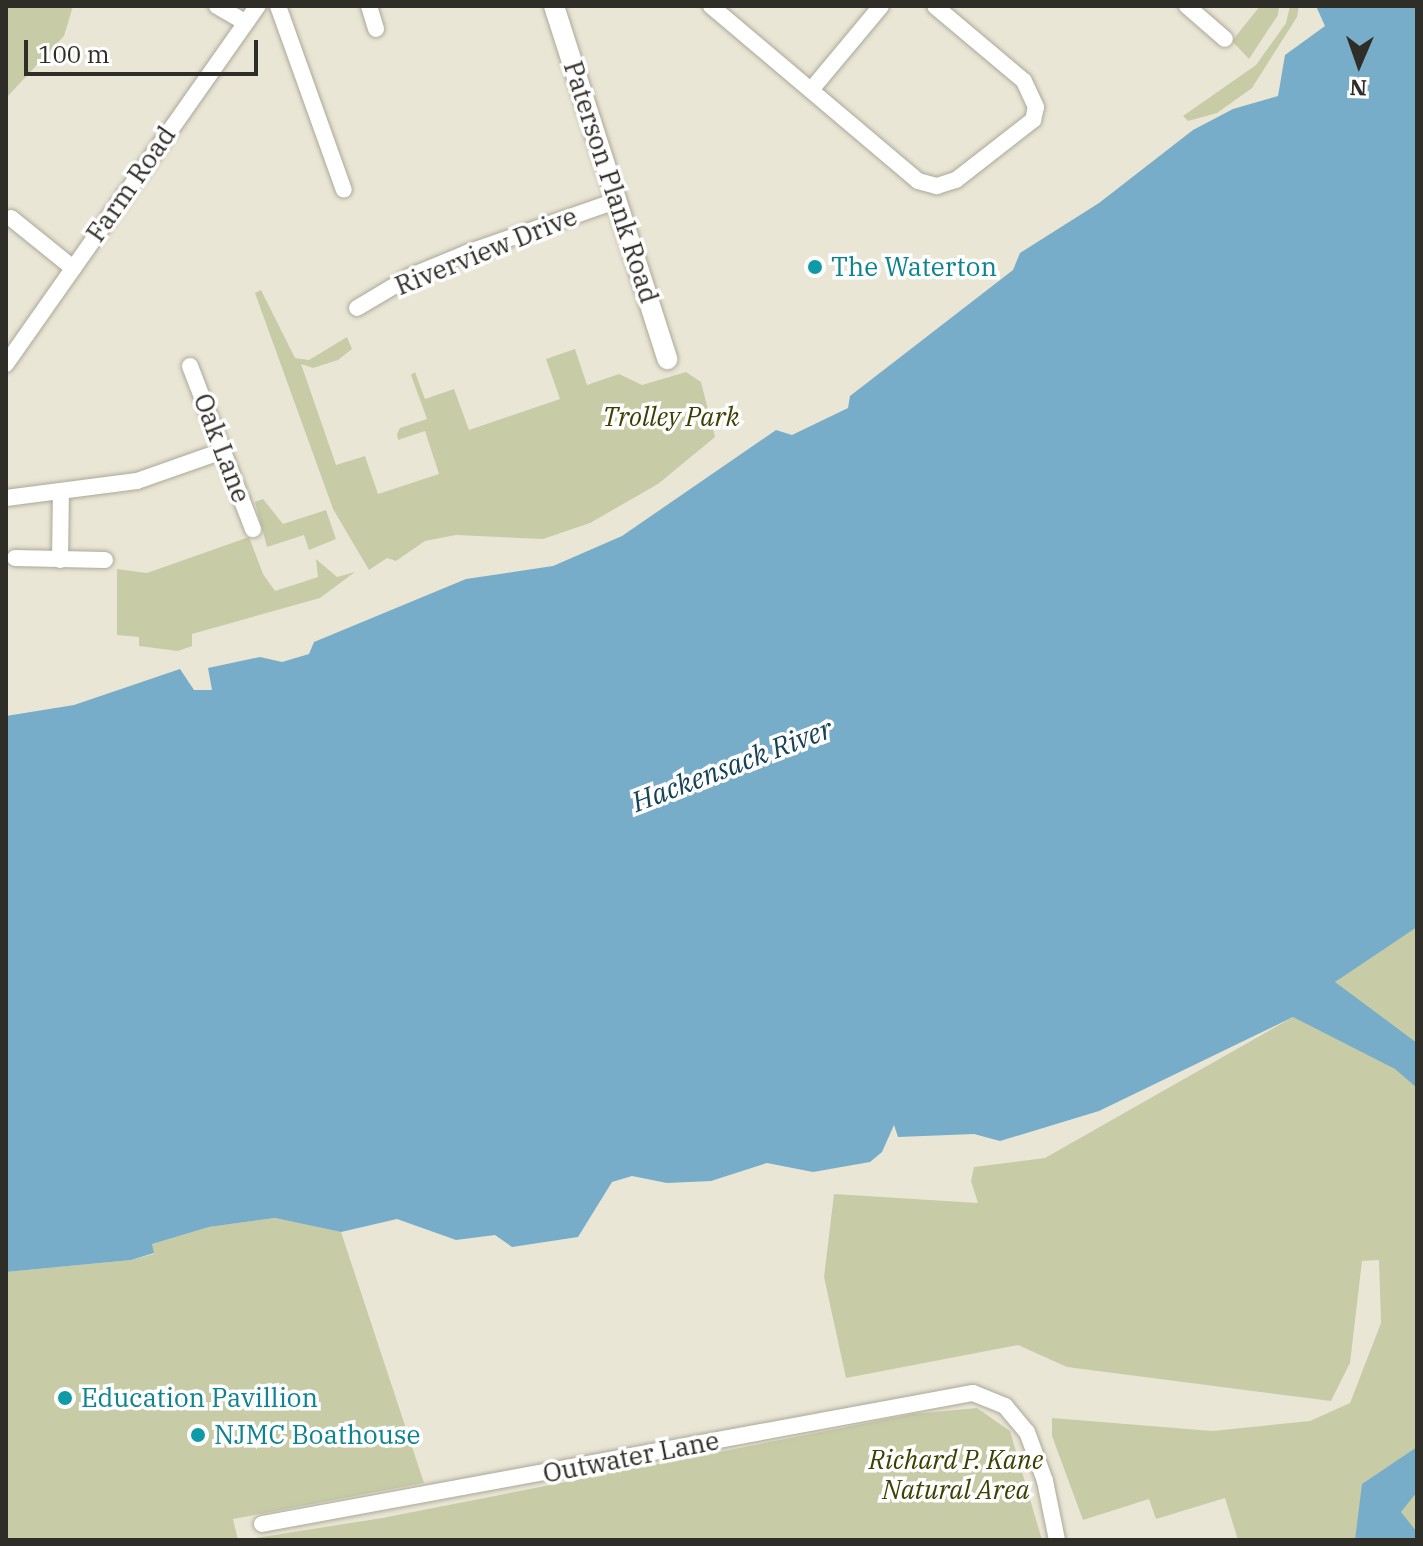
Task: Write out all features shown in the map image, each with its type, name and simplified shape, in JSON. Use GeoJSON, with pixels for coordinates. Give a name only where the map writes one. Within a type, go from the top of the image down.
{"type":"FeatureCollection","features":[{"type":"Feature","properties":{"kind":"street"},"geometry":{"type":"LineString","coordinates":[[217,6],[245,22]]}},
{"type":"Feature","properties":{"kind":"street","name":"Farm Road"},"geometry":{"type":"LineString","coordinates":[[6,364],[258,6]]}},
{"type":"Feature","properties":{"kind":"street"},"geometry":{"type":"LineString","coordinates":[[278,6],[344,190]]}},
{"type":"Feature","properties":{"kind":"street"},"geometry":{"type":"LineString","coordinates":[[369,6],[376,29]]}},
{"type":"Feature","properties":{"kind":"street","name":"Paterson Plank Road"},"geometry":{"type":"LineString","coordinates":[[554,6],[667,359]]}},
{"type":"Feature","properties":{"kind":"street"},"geometry":{"type":"LineString","coordinates":[[711,6],[918,181],[937,186],[956,180],[1033,120],[1036,107],[1024,81],[935,6]]}},
{"type":"Feature","properties":{"kind":"street"},"geometry":{"type":"LineString","coordinates":[[811,90],[881,6]]}},
{"type":"Feature","properties":{"kind":"street"},"geometry":{"type":"LineString","coordinates":[[1187,6],[1225,39]]}},
{"type":"Feature","properties":{"kind":"street","name":"Riverview Drive"},"geometry":{"type":"LineString","coordinates":[[357,308],[409,277],[504,238],[618,200]]}},
{"type":"Feature","properties":{"kind":"street"},"geometry":{"type":"LineString","coordinates":[[11,218],[73,268]]}},
{"type":"Feature","properties":{"kind":"street","name":"Oak Lane"},"geometry":{"type":"LineString","coordinates":[[190,366],[253,529]]}},
{"type":"Feature","properties":{"kind":"street"},"geometry":{"type":"LineString","coordinates":[[6,498],[137,481],[222,451]]}},
{"type":"Feature","properties":{"kind":"street"},"geometry":{"type":"LineString","coordinates":[[60,560],[61,492]]}},
{"type":"Feature","properties":{"kind":"street"},"geometry":{"type":"LineString","coordinates":[[15,558],[105,560]]}},
{"type":"Feature","properties":{"kind":"street","name":"Outwater Lane"},"geometry":{"type":"LineString","coordinates":[[262,1524],[953,1394],[973,1393],[998,1401],[1027,1432],[1045,1481],[1057,1540]]}},
{"type":"Feature","properties":{"kind":"green space"},"geometry":{"type":"Polygon","coordinates":[[[6,6],[73,6],[64,36],[6,98],[6,6]]]}},
{"type":"Feature","properties":{"kind":"green space"},"geometry":{"type":"Polygon","coordinates":[[[1260,6],[1279,6],[1278,15],[1249,59],[1232,41],[1260,6]]]}},
{"type":"Feature","properties":{"kind":"green space"},"geometry":{"type":"Polygon","coordinates":[[[1290,6],[1299,6],[1297,17],[1252,88],[1217,113],[1188,121],[1183,116],[1256,65],[1286,23],[1290,6]]]}},
{"type":"Feature","properties":{"kind":"green space","name":"Trolley Park"},"geometry":{"type":"Polygon","coordinates":[[[261,290],[295,358],[309,360],[347,337],[352,349],[338,360],[313,368],[301,364],[336,465],[365,456],[378,494],[439,474],[425,431],[398,440],[400,428],[427,419],[411,375],[415,372],[425,399],[454,389],[469,430],[560,399],[546,359],[575,349],[587,385],[619,374],[642,385],[686,372],[701,382],[715,437],[658,484],[590,523],[543,539],[456,535],[425,541],[396,561],[387,558],[369,570],[333,509],[255,293],[261,290]]]}},
{"type":"Feature","properties":{"kind":"green space"},"geometry":{"type":"Polygon","coordinates":[[[263,499],[283,524],[326,510],[336,539],[309,550],[304,535],[267,547],[255,502],[263,499]]]}},
{"type":"Feature","properties":{"kind":"green space"},"geometry":{"type":"Polygon","coordinates":[[[249,537],[263,574],[275,591],[318,577],[316,559],[337,577],[355,572],[320,598],[192,634],[192,646],[178,651],[139,646],[139,637],[117,635],[117,569],[147,573],[249,537]]]}},
{"type":"Feature","properties":{"kind":"green space"},"geometry":{"type":"Polygon","coordinates":[[[1417,927],[1417,1540],[1238,1540],[1225,1498],[1156,1519],[1149,1499],[1083,1520],[1052,1436],[1052,1418],[1212,1431],[1310,1421],[1350,1403],[1381,1323],[1379,1260],[1362,1261],[1350,1363],[1331,1401],[1067,1367],[1018,1345],[846,1378],[824,1277],[834,1194],[978,1203],[971,1181],[974,1167],[1045,1158],[1293,1017],[1363,959],[1417,927]]]}},
{"type":"Feature","properties":{"kind":"green space"},"geometry":{"type":"Polygon","coordinates":[[[275,1218],[341,1232],[424,1483],[233,1519],[238,1540],[6,1540],[6,1272],[131,1260],[154,1254],[151,1244],[209,1227],[275,1218]]]}},
{"type":"Feature","properties":{"kind":"green space","name":"Richard P. Kane Natural Area"},"geometry":{"type":"Polygon","coordinates":[[[977,1408],[1010,1431],[1042,1540],[243,1540],[382,1518],[913,1414],[977,1408]]]}},
{"type":"Feature","properties":{"kind":"water","name":"Hackensack River"},"geometry":{"type":"Polygon","coordinates":[[[1316,6],[1417,6],[1417,927],[1335,982],[1417,1043],[1417,1088],[1395,1069],[1293,1017],[1099,1111],[1000,1141],[974,1134],[898,1137],[894,1125],[882,1152],[870,1162],[813,1172],[767,1163],[711,1181],[667,1183],[632,1176],[612,1182],[578,1237],[512,1247],[495,1235],[456,1240],[397,1219],[341,1232],[275,1218],[209,1227],[152,1244],[154,1253],[131,1260],[6,1272],[6,716],[74,705],[180,669],[194,690],[212,690],[208,668],[260,657],[282,662],[309,654],[314,642],[466,579],[553,566],[622,536],[776,430],[792,435],[848,408],[850,396],[1013,270],[1020,253],[1099,203],[1193,130],[1233,109],[1278,96],[1285,55],[1325,26],[1316,6]]]}},
{"type":"Feature","properties":{"kind":"water"},"geometry":{"type":"Polygon","coordinates":[[[1417,1447],[1417,1492],[1401,1512],[1417,1532],[1417,1540],[1355,1540],[1362,1484],[1417,1447]]]}},
{"type":"Feature","properties":{"kind":"place","name":"The Waterton"},"geometry":{"type":"Point","coordinates":[815,267]}},
{"type":"Feature","properties":{"kind":"place","name":"Education Pavillion"},"geometry":{"type":"Point","coordinates":[65,1398]}},
{"type":"Feature","properties":{"kind":"place","name":"NJMC Boathouse"},"geometry":{"type":"Point","coordinates":[198,1435]}}]}
